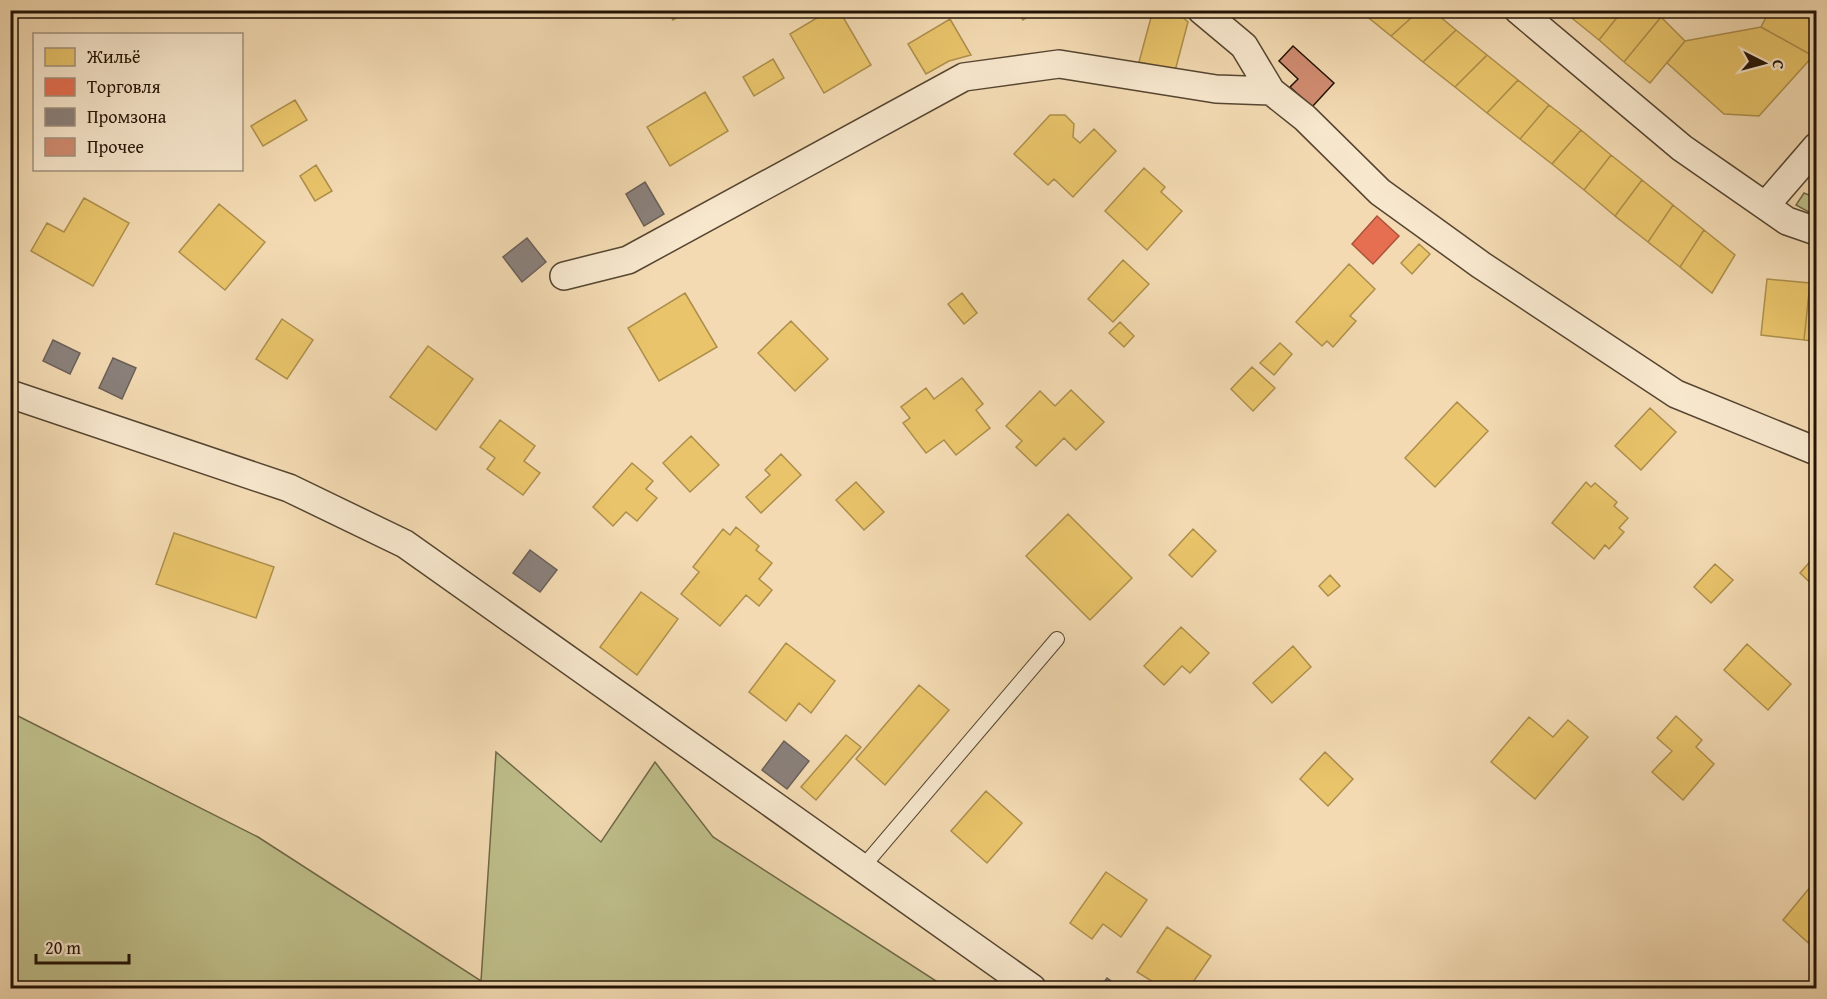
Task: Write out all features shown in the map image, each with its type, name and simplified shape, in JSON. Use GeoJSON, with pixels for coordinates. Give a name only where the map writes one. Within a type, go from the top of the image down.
{"type":"FeatureCollection","features":[{"type":"Feature","properties":{"kind":"street"},"geometry":{"type":"LineString","coordinates":[[1201,10],[1244,46],[1271,91],[1305,118],[1380,192],[1481,265],[1676,394],[1816,451]]}},
{"type":"Feature","properties":{"kind":"street"},"geometry":{"type":"LineString","coordinates":[[1518,10],[1682,148],[1787,221],[1816,231]]}},
{"type":"Feature","properties":{"kind":"street"},"geometry":{"type":"LineString","coordinates":[[564,276],[628,260],[964,76],[1059,64],[1216,89],[1271,91]]}},
{"type":"Feature","properties":{"kind":"street"},"geometry":{"type":"LineString","coordinates":[[1766,205],[1816,147]]}},
{"type":"Feature","properties":{"kind":"street"},"geometry":{"type":"LineString","coordinates":[[10,394],[289,488],[405,544],[1032,988]]}},
{"type":"Feature","properties":{"kind":"lane"},"geometry":{"type":"LineString","coordinates":[[862,868],[1057,639]]}},
{"type":"Feature","properties":{"kind":"green space"},"geometry":{"type":"Polygon","coordinates":[[[1804,193],[1816,198],[1816,216],[1796,205],[1804,193]]]}},
{"type":"Feature","properties":{"kind":"green space"},"geometry":{"type":"Polygon","coordinates":[[[10,712],[258,837],[481,981],[496,752],[601,842],[655,762],[713,837],[947,988],[11,988],[10,712]]]}},
{"type":"Feature","properties":{"kind":"building: Жильё"},"geometry":{"type":"Polygon","coordinates":[[[667,10],[689,10],[673,20],[667,10]]]}},
{"type":"Feature","properties":{"kind":"building: Жильё"},"geometry":{"type":"Polygon","coordinates":[[[830,10],[839,10],[871,65],[824,93],[790,34],[830,10]]]}},
{"type":"Feature","properties":{"kind":"building: Жильё"},"geometry":{"type":"Polygon","coordinates":[[[1016,10],[1037,10],[1023,20],[1016,10]]]}},
{"type":"Feature","properties":{"kind":"building: Жильё"},"geometry":{"type":"Polygon","coordinates":[[[1153,10],[1175,10],[1188,22],[1175,71],[1139,62],[1153,10]]]}},
{"type":"Feature","properties":{"kind":"building: Жильё"},"geometry":{"type":"Polygon","coordinates":[[[1359,10],[1420,10],[1391,36],[1359,10]]]}},
{"type":"Feature","properties":{"kind":"building: Жильё"},"geometry":{"type":"Polygon","coordinates":[[[1420,10],[1432,10],[1456,30],[1423,62],[1391,36],[1420,10]]]}},
{"type":"Feature","properties":{"kind":"building: Жильё"},"geometry":{"type":"Polygon","coordinates":[[[1563,10],[1580,10],[1573,19],[1563,10]]]}},
{"type":"Feature","properties":{"kind":"building: Жильё"},"geometry":{"type":"Polygon","coordinates":[[[1580,10],[1623,10],[1599,40],[1573,19],[1580,10]]]}},
{"type":"Feature","properties":{"kind":"building: Жильё"},"geometry":{"type":"Polygon","coordinates":[[[1623,10],[1652,10],[1661,17],[1624,62],[1599,40],[1623,10]]]}},
{"type":"Feature","properties":{"kind":"building: Жильё"},"geometry":{"type":"Polygon","coordinates":[[[1770,10],[1816,10],[1816,49],[1813,56],[1761,27],[1770,10]]]}},
{"type":"Feature","properties":{"kind":"building: Жильё"},"geometry":{"type":"Polygon","coordinates":[[[1661,17],[1685,41],[1650,83],[1624,62],[1661,17]]]}},
{"type":"Feature","properties":{"kind":"building: Жильё"},"geometry":{"type":"Polygon","coordinates":[[[950,19],[971,55],[949,61],[926,74],[908,44],[950,19]]]}},
{"type":"Feature","properties":{"kind":"building: Жильё"},"geometry":{"type":"Polygon","coordinates":[[[1761,27],[1813,56],[1759,116],[1724,114],[1667,63],[1685,41],[1761,27]]]}},
{"type":"Feature","properties":{"kind":"building: Жильё"},"geometry":{"type":"Polygon","coordinates":[[[1456,30],[1487,55],[1455,87],[1423,62],[1456,30]]]}},
{"type":"Feature","properties":{"kind":"building: Жильё"},"geometry":{"type":"Polygon","coordinates":[[[1487,55],[1518,80],[1487,113],[1455,87],[1487,55]]]}},
{"type":"Feature","properties":{"kind":"building: Жильё"},"geometry":{"type":"Polygon","coordinates":[[[773,59],[784,78],[754,96],[743,77],[773,59]]]}},
{"type":"Feature","properties":{"kind":"building: Жильё"},"geometry":{"type":"Polygon","coordinates":[[[1518,80],[1549,105],[1520,139],[1487,113],[1518,80]]]}},
{"type":"Feature","properties":{"kind":"building: Жильё"},"geometry":{"type":"Polygon","coordinates":[[[705,92],[728,131],[670,166],[647,127],[705,92]]]}},
{"type":"Feature","properties":{"kind":"building: Жильё"},"geometry":{"type":"Polygon","coordinates":[[[295,100],[307,120],[263,146],[251,126],[295,100]]]}},
{"type":"Feature","properties":{"kind":"building: Жильё"},"geometry":{"type":"Polygon","coordinates":[[[1549,105],[1581,130],[1552,164],[1520,139],[1549,105]]]}},
{"type":"Feature","properties":{"kind":"building: Жильё"},"geometry":{"type":"Polygon","coordinates":[[[1050,115],[1065,115],[1074,124],[1073,137],[1080,143],[1094,129],[1116,151],[1073,197],[1054,179],[1048,185],[1014,154],[1050,115]]]}},
{"type":"Feature","properties":{"kind":"building: Жильё"},"geometry":{"type":"Polygon","coordinates":[[[1581,130],[1611,155],[1584,190],[1552,164],[1581,130]]]}},
{"type":"Feature","properties":{"kind":"building: Жильё"},"geometry":{"type":"Polygon","coordinates":[[[1611,155],[1642,180],[1615,216],[1584,190],[1611,155]]]}},
{"type":"Feature","properties":{"kind":"building: Жильё"},"geometry":{"type":"Polygon","coordinates":[[[316,165],[332,191],[315,201],[300,176],[316,165]]]}},
{"type":"Feature","properties":{"kind":"building: Жильё"},"geometry":{"type":"Polygon","coordinates":[[[1144,168],[1165,187],[1161,192],[1182,211],[1147,250],[1105,211],[1144,168]]]}},
{"type":"Feature","properties":{"kind":"building: Жильё"},"geometry":{"type":"Polygon","coordinates":[[[1642,180],[1673,205],[1648,242],[1615,216],[1642,180]]]}},
{"type":"Feature","properties":{"kind":"building: Жильё"},"geometry":{"type":"Polygon","coordinates":[[[84,198],[129,223],[93,286],[31,251],[47,223],[64,232],[84,198]]]}},
{"type":"Feature","properties":{"kind":"building: Жильё"},"geometry":{"type":"Polygon","coordinates":[[[219,204],[265,242],[225,290],[179,252],[219,204]]]}},
{"type":"Feature","properties":{"kind":"building: Жильё"},"geometry":{"type":"Polygon","coordinates":[[[1673,205],[1704,230],[1680,267],[1648,242],[1673,205]]]}},
{"type":"Feature","properties":{"kind":"building: Жильё"},"geometry":{"type":"Polygon","coordinates":[[[1704,230],[1735,255],[1712,293],[1680,267],[1704,230]]]}},
{"type":"Feature","properties":{"kind":"building: Жильё"},"geometry":{"type":"Polygon","coordinates":[[[1419,244],[1430,254],[1412,274],[1401,263],[1419,244]]]}},
{"type":"Feature","properties":{"kind":"building: Жильё"},"geometry":{"type":"Polygon","coordinates":[[[1123,260],[1149,284],[1113,322],[1088,299],[1123,260]]]}},
{"type":"Feature","properties":{"kind":"building: Жильё"},"geometry":{"type":"Polygon","coordinates":[[[1349,264],[1375,289],[1350,316],[1356,321],[1333,347],[1327,341],[1322,346],[1296,322],[1349,264]]]}},
{"type":"Feature","properties":{"kind":"building: Жильё"},"geometry":{"type":"Polygon","coordinates":[[[1767,279],[1810,283],[1804,340],[1761,335],[1767,279]]]}},
{"type":"Feature","properties":{"kind":"building: Жильё"},"geometry":{"type":"Polygon","coordinates":[[[1810,283],[1816,284],[1816,341],[1804,340],[1810,283]]]}},
{"type":"Feature","properties":{"kind":"building: Жильё"},"geometry":{"type":"Polygon","coordinates":[[[685,293],[717,347],[659,381],[628,328],[685,293]]]}},
{"type":"Feature","properties":{"kind":"building: Жильё"},"geometry":{"type":"Polygon","coordinates":[[[962,293],[977,313],[964,324],[948,304],[962,293]]]}},
{"type":"Feature","properties":{"kind":"building: Жильё"},"geometry":{"type":"Polygon","coordinates":[[[282,319],[313,340],[287,379],[256,359],[282,319]]]}},
{"type":"Feature","properties":{"kind":"building: Жильё"},"geometry":{"type":"Polygon","coordinates":[[[791,321],[828,359],[795,391],[758,353],[791,321]]]}},
{"type":"Feature","properties":{"kind":"building: Жильё"},"geometry":{"type":"Polygon","coordinates":[[[1120,322],[1134,336],[1124,347],[1109,333],[1120,322]]]}},
{"type":"Feature","properties":{"kind":"building: Жильё"},"geometry":{"type":"Polygon","coordinates":[[[1280,343],[1292,354],[1274,375],[1260,363],[1280,343]]]}},
{"type":"Feature","properties":{"kind":"building: Жильё"},"geometry":{"type":"Polygon","coordinates":[[[428,346],[473,379],[436,430],[390,397],[428,346]]]}},
{"type":"Feature","properties":{"kind":"building: Жильё"},"geometry":{"type":"Polygon","coordinates":[[[1252,367],[1275,388],[1253,411],[1231,389],[1252,367]]]}},
{"type":"Feature","properties":{"kind":"building: Жильё"},"geometry":{"type":"Polygon","coordinates":[[[962,378],[983,404],[976,410],[990,428],[956,455],[944,440],[926,453],[903,423],[910,418],[901,407],[926,388],[934,399],[962,378]]]}},
{"type":"Feature","properties":{"kind":"building: Жильё"},"geometry":{"type":"Polygon","coordinates":[[[1071,390],[1104,422],[1076,450],[1064,438],[1036,466],[1016,447],[1022,441],[1006,426],[1040,391],[1055,406],[1071,390]]]}},
{"type":"Feature","properties":{"kind":"building: Жильё"},"geometry":{"type":"Polygon","coordinates":[[[1457,402],[1488,431],[1435,487],[1405,458],[1457,402]]]}},
{"type":"Feature","properties":{"kind":"building: Жильё"},"geometry":{"type":"Polygon","coordinates":[[[1650,408],[1676,432],[1641,470],[1615,446],[1650,408]]]}},
{"type":"Feature","properties":{"kind":"building: Жильё"},"geometry":{"type":"Polygon","coordinates":[[[500,420],[535,446],[524,461],[540,473],[523,495],[487,469],[495,458],[480,447],[500,420]]]}},
{"type":"Feature","properties":{"kind":"building: Жильё"},"geometry":{"type":"Polygon","coordinates":[[[691,436],[719,465],[690,492],[663,463],[691,436]]]}},
{"type":"Feature","properties":{"kind":"building: Жильё"},"geometry":{"type":"Polygon","coordinates":[[[781,454],[801,475],[761,513],[746,497],[770,475],[765,470],[781,454]]]}},
{"type":"Feature","properties":{"kind":"building: Жильё"},"geometry":{"type":"Polygon","coordinates":[[[632,463],[653,481],[646,489],[657,498],[637,521],[626,512],[613,526],[593,507],[632,463]]]}},
{"type":"Feature","properties":{"kind":"building: Жильё"},"geometry":{"type":"Polygon","coordinates":[[[856,482],[884,512],[864,530],[836,500],[856,482]]]}},
{"type":"Feature","properties":{"kind":"building: Жильё"},"geometry":{"type":"Polygon","coordinates":[[[1586,482],[1591,487],[1595,483],[1617,502],[1614,506],[1628,518],[1619,528],[1624,532],[1609,549],[1605,545],[1594,559],[1552,523],[1586,482]]]}},
{"type":"Feature","properties":{"kind":"building: Жильё"},"geometry":{"type":"Polygon","coordinates":[[[1068,514],[1132,578],[1090,620],[1026,556],[1068,514]]]}},
{"type":"Feature","properties":{"kind":"building: Жильё"},"geometry":{"type":"Polygon","coordinates":[[[736,527],[759,546],[756,550],[772,563],[759,579],[772,590],[759,606],[746,595],[720,626],[681,594],[699,572],[693,567],[723,529],[730,535],[736,527]]]}},
{"type":"Feature","properties":{"kind":"building: Жильё"},"geometry":{"type":"Polygon","coordinates":[[[1193,529],[1216,551],[1192,577],[1169,555],[1193,529]]]}},
{"type":"Feature","properties":{"kind":"building: Жильё"},"geometry":{"type":"Polygon","coordinates":[[[174,533],[274,567],[256,618],[156,584],[174,533]]]}},
{"type":"Feature","properties":{"kind":"building: Жильё"},"geometry":{"type":"Polygon","coordinates":[[[1816,555],[1816,588],[1800,573],[1816,555]]]}},
{"type":"Feature","properties":{"kind":"building: Жильё"},"geometry":{"type":"Polygon","coordinates":[[[1715,564],[1733,580],[1711,603],[1694,587],[1715,564]]]}},
{"type":"Feature","properties":{"kind":"building: Жильё"},"geometry":{"type":"Polygon","coordinates":[[[1330,575],[1340,586],[1328,596],[1319,586],[1330,575]]]}},
{"type":"Feature","properties":{"kind":"building: Жильё"},"geometry":{"type":"Polygon","coordinates":[[[641,592],[678,619],[637,675],[600,647],[641,592]]]}},
{"type":"Feature","properties":{"kind":"building: Жильё"},"geometry":{"type":"Polygon","coordinates":[[[1181,627],[1209,653],[1190,673],[1182,666],[1164,685],[1144,666],[1181,627]]]}},
{"type":"Feature","properties":{"kind":"building: Жильё"},"geometry":{"type":"Polygon","coordinates":[[[786,643],[835,681],[811,713],[799,703],[786,721],[749,692],[786,643]]]}},
{"type":"Feature","properties":{"kind":"building: Жильё"},"geometry":{"type":"Polygon","coordinates":[[[1747,644],[1791,684],[1768,710],[1724,670],[1747,644]]]}},
{"type":"Feature","properties":{"kind":"building: Жильё"},"geometry":{"type":"Polygon","coordinates":[[[1293,646],[1311,667],[1272,703],[1253,683],[1293,646]]]}},
{"type":"Feature","properties":{"kind":"building: Жильё"},"geometry":{"type":"Polygon","coordinates":[[[919,685],[949,710],[885,785],[856,759],[919,685]]]}},
{"type":"Feature","properties":{"kind":"building: Жильё"},"geometry":{"type":"Polygon","coordinates":[[[1676,716],[1702,740],[1696,747],[1714,764],[1683,800],[1652,772],[1672,751],[1657,738],[1676,716]]]}},
{"type":"Feature","properties":{"kind":"building: Жильё"},"geometry":{"type":"Polygon","coordinates":[[[1529,717],[1553,737],[1568,720],[1588,737],[1535,799],[1491,762],[1529,717]]]}},
{"type":"Feature","properties":{"kind":"building: Жильё"},"geometry":{"type":"Polygon","coordinates":[[[846,735],[861,747],[816,800],[801,787],[846,735]]]}},
{"type":"Feature","properties":{"kind":"building: Жильё"},"geometry":{"type":"Polygon","coordinates":[[[1325,752],[1353,779],[1328,806],[1300,779],[1325,752]]]}},
{"type":"Feature","properties":{"kind":"building: Жильё"},"geometry":{"type":"Polygon","coordinates":[[[986,791],[1022,823],[987,863],[951,831],[986,791]]]}},
{"type":"Feature","properties":{"kind":"building: Жильё"},"geometry":{"type":"Polygon","coordinates":[[[1106,872],[1147,900],[1121,937],[1103,924],[1092,939],[1070,923],[1106,872]]]}},
{"type":"Feature","properties":{"kind":"building: Жильё"},"geometry":{"type":"Polygon","coordinates":[[[1816,880],[1816,945],[1814,948],[1783,920],[1816,880]]]}},
{"type":"Feature","properties":{"kind":"building: Жильё"},"geometry":{"type":"Polygon","coordinates":[[[1167,927],[1211,956],[1189,988],[1163,988],[1137,972],[1167,927]]]}},
{"type":"Feature","properties":{"kind":"building: Торговля"},"geometry":{"type":"Polygon","coordinates":[[[1377,216],[1399,236],[1373,264],[1352,244],[1377,216]]]}},
{"type":"Feature","properties":{"kind":"building: Промзона"},"geometry":{"type":"Polygon","coordinates":[[[645,182],[664,214],[644,226],[626,194],[645,182]]]}},
{"type":"Feature","properties":{"kind":"building: Промзона"},"geometry":{"type":"Polygon","coordinates":[[[527,238],[546,262],[522,282],[503,257],[527,238]]]}},
{"type":"Feature","properties":{"kind":"building: Промзона"},"geometry":{"type":"Polygon","coordinates":[[[53,340],[80,353],[70,374],[43,361],[53,340]]]}},
{"type":"Feature","properties":{"kind":"building: Промзона"},"geometry":{"type":"Polygon","coordinates":[[[113,358],[136,368],[122,399],[99,388],[113,358]]]}},
{"type":"Feature","properties":{"kind":"building: Промзона"},"geometry":{"type":"Polygon","coordinates":[[[530,550],[557,570],[540,592],[513,573],[530,550]]]}},
{"type":"Feature","properties":{"kind":"building: Промзона"},"geometry":{"type":"Polygon","coordinates":[[[784,741],[809,761],[787,789],[762,770],[784,741]]]}},
{"type":"Feature","properties":{"kind":"building: Промзона"},"geometry":{"type":"Polygon","coordinates":[[[1107,978],[1121,988],[1100,988],[1107,978]]]}},
{"type":"Feature","properties":{"kind":"building: Прочее"},"geometry":{"type":"Polygon","coordinates":[[[1293,46],[1334,83],[1312,107],[1290,87],[1298,79],[1279,61],[1293,46]]]}}]}
